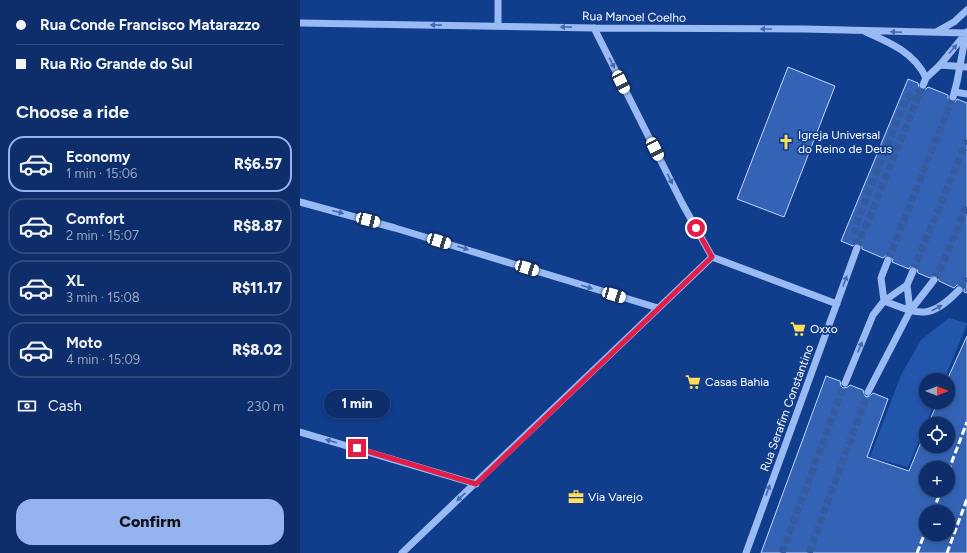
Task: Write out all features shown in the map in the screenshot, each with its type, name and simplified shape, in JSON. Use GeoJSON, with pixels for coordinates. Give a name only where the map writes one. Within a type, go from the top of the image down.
{"type":"FeatureCollection","features":[{"type":"Feature","properties":{"kind":"street"},"geometry":{"type":"LineString","coordinates":[[498,0],[498,26]]}},
{"type":"Feature","properties":{"kind":"street"},"geometry":{"type":"LineString","coordinates":[[935,33],[954,22],[967,10]]}},
{"type":"Feature","properties":{"kind":"street","name":"Rua Manoel Coelho"},"geometry":{"type":"LineString","coordinates":[[300,23],[594,28],[862,30],[967,33]]}},
{"type":"Feature","properties":{"kind":"street"},"geometry":{"type":"LineString","coordinates":[[594,28],[682,203],[712,257],[837,304]]}},
{"type":"Feature","properties":{"kind":"street"},"geometry":{"type":"LineString","coordinates":[[862,30],[887,41],[906,53],[919,66],[924,82],[967,33]]}},
{"type":"Feature","properties":{"kind":"street"},"geometry":{"type":"LineString","coordinates":[[967,33],[964,67],[954,95],[967,94]]}},
{"type":"Feature","properties":{"kind":"street"},"geometry":{"type":"LineString","coordinates":[[940,65],[964,67]]}},
{"type":"Feature","properties":{"kind":"street"},"geometry":{"type":"LineString","coordinates":[[300,202],[395,228],[658,308]]}},
{"type":"Feature","properties":{"kind":"street","name":"Rua Serafim Constantino"},"geometry":{"type":"LineString","coordinates":[[746,553],[857,248]]}},
{"type":"Feature","properties":{"kind":"street"},"geometry":{"type":"LineString","coordinates":[[402,553],[712,257]]}},
{"type":"Feature","properties":{"kind":"street"},"geometry":{"type":"LineString","coordinates":[[884,301],[881,278],[888,260]]}},
{"type":"Feature","properties":{"kind":"street"},"geometry":{"type":"LineString","coordinates":[[845,383],[872,315],[884,301],[907,284],[913,271]]}},
{"type":"Feature","properties":{"kind":"street"},"geometry":{"type":"LineString","coordinates":[[868,392],[910,311],[934,280]]}},
{"type":"Feature","properties":{"kind":"street"},"geometry":{"type":"LineString","coordinates":[[907,284],[910,311]]}},
{"type":"Feature","properties":{"kind":"street"},"geometry":{"type":"LineString","coordinates":[[884,301],[910,311],[928,312],[943,305],[959,290]]}},
{"type":"Feature","properties":{"kind":"street"},"geometry":{"type":"LineString","coordinates":[[300,432],[476,484]]}},
{"type":"Feature","properties":{"kind":"shaded area"},"geometry":{"type":"Polygon","coordinates":[[[949,318],[967,323],[947,373],[919,373],[919,409],[932,409],[929,417],[919,417],[919,441],[908,467],[878,459],[845,553],[834,553],[901,375],[921,340],[949,318]]]}},
{"type":"Feature","properties":{"kind":"building","name":"Igreja Universal do Reino de Deus"},"geometry":{"type":"Polygon","coordinates":[[[788,67],[835,86],[784,217],[737,199],[788,67]]]}},
{"type":"Feature","properties":{"kind":"building"},"geometry":{"type":"Polygon","coordinates":[[[908,79],[918,83],[921,90],[928,87],[948,95],[948,99],[951,102],[955,102],[957,99],[967,103],[967,293],[964,292],[964,288],[961,285],[957,285],[954,288],[939,281],[935,275],[930,278],[918,273],[915,266],[910,267],[909,269],[892,262],[893,259],[890,256],[887,255],[883,258],[862,249],[859,243],[856,243],[853,246],[841,241],[908,79]]]}},
{"type":"Feature","properties":{"kind":"building"},"geometry":{"type":"Polygon","coordinates":[[[967,336],[967,553],[761,553],[826,376],[840,381],[843,388],[850,385],[863,390],[866,397],[873,393],[888,399],[867,457],[909,471],[919,447],[919,453],[955,453],[955,417],[931,417],[935,409],[955,409],[955,373],[950,373],[967,336]]]}},
{"type":"Feature","properties":{"kind":"tunnel"},"geometry":{"type":"LineString","coordinates":[[857,248],[923,85]]}},
{"type":"Feature","properties":{"kind":"tunnel"},"geometry":{"type":"LineString","coordinates":[[857,245],[855,227],[906,99],[920,91]]}},
{"type":"Feature","properties":{"kind":"tunnel"},"geometry":{"type":"LineString","coordinates":[[888,260],[953,97]]}},
{"type":"Feature","properties":{"kind":"tunnel"},"geometry":{"type":"LineString","coordinates":[[913,271],[967,140]]}},
{"type":"Feature","properties":{"kind":"tunnel"},"geometry":{"type":"LineString","coordinates":[[934,280],[942,265],[967,205]]}},
{"type":"Feature","properties":{"kind":"tunnel"},"geometry":{"type":"LineString","coordinates":[[959,290],[967,278]]}},
{"type":"Feature","properties":{"kind":"tunnel"},"geometry":{"type":"LineString","coordinates":[[782,553],[845,383]]}},
{"type":"Feature","properties":{"kind":"tunnel"},"geometry":{"type":"LineString","coordinates":[[809,553],[868,392]]}},
{"type":"Feature","properties":{"kind":"railway"},"geometry":{"type":"LineString","coordinates":[[952,461],[967,422]]}},
{"type":"Feature","properties":{"kind":"railway"},"geometry":{"type":"LineString","coordinates":[[936,505],[938,497]]}},
{"type":"Feature","properties":{"kind":"railway"},"geometry":{"type":"LineString","coordinates":[[947,553],[967,499]]}},
{"type":"Feature","properties":{"kind":"railway"},"geometry":{"type":"LineString","coordinates":[[917,553],[922,541]]}},
{"type":"Feature","properties":{"kind":"place","name":"Igreja Universal do Reino de Deus"},"geometry":{"type":"Point","coordinates":[786,142]}},
{"type":"Feature","properties":{"kind":"place","name":"Oxxo"},"geometry":{"type":"Point","coordinates":[798,329]}},
{"type":"Feature","properties":{"kind":"place","name":"Casas Bahia"},"geometry":{"type":"Point","coordinates":[693,382]}},
{"type":"Feature","properties":{"kind":"place","name":"Via Varejo"},"geometry":{"type":"Point","coordinates":[576,497]}},
{"type":"Feature","properties":{"kind":"route"},"geometry":{"type":"LineString","coordinates":[[357,448],[476,484],[712,257],[696,228]]}}]}
